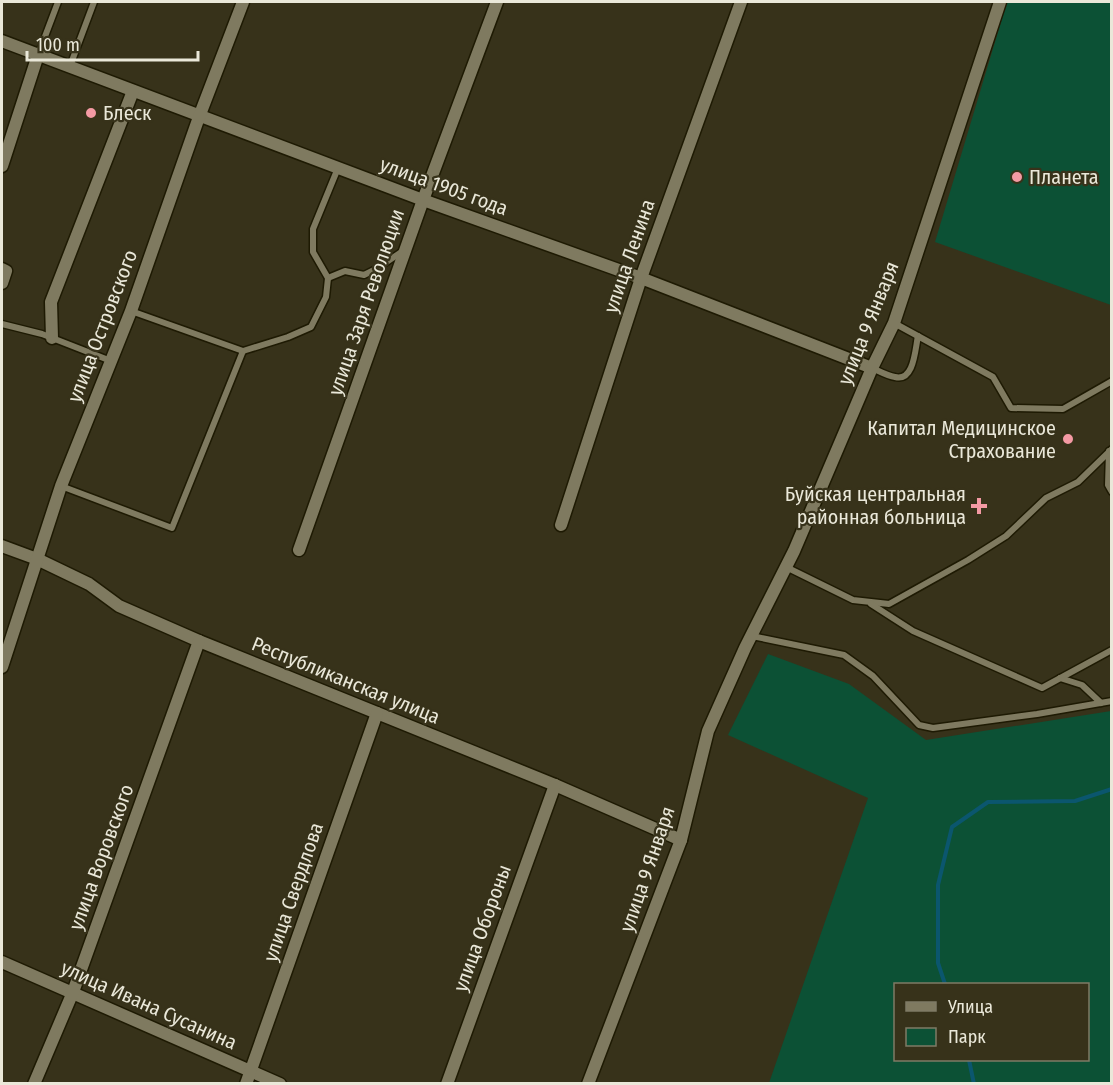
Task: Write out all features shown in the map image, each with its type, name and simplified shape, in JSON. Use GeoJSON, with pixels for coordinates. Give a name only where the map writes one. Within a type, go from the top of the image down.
{"type":"FeatureCollection","features":[{"type":"Feature","properties":{"kind":"street","name":"улица Островского"},"geometry":{"type":"LineString","coordinates":[[2,667],[61,486],[131,311],[199,117],[243,2]]}},
{"type":"Feature","properties":{"kind":"street","name":"улица Заря Революции"},"geometry":{"type":"LineString","coordinates":[[299,550],[423,200],[497,2]]}},
{"type":"Feature","properties":{"kind":"street","name":"улица Ленина"},"geometry":{"type":"LineString","coordinates":[[561,525],[641,278],[741,2]]}},
{"type":"Feature","properties":{"kind":"street","name":"улица 9 Января"},"geometry":{"type":"LineString","coordinates":[[588,1083],[681,840],[708,731],[745,648],[794,551],[872,368],[894,323],[1000,2]]}},
{"type":"Feature","properties":{"kind":"street","name":"улица 1905 года"},"geometry":{"type":"LineString","coordinates":[[2,41],[199,117],[641,278],[872,368]]}},
{"type":"Feature","properties":{"kind":"street"},"geometry":{"type":"LineString","coordinates":[[2,166],[38,55]]}},
{"type":"Feature","properties":{"kind":"street"},"geometry":{"type":"LineString","coordinates":[[52,338],[51,302],[132,90]]}},
{"type":"Feature","properties":{"kind":"street"},"geometry":{"type":"LineString","coordinates":[[2,269],[6,271],[2,283]]}},
{"type":"Feature","properties":{"kind":"street","name":"Республиканская улица"},"geometry":{"type":"LineString","coordinates":[[2,546],[37,559],[89,584],[119,606],[199,641],[555,785],[681,840]]}},
{"type":"Feature","properties":{"kind":"street","name":"улица Воровского"},"geometry":{"type":"LineString","coordinates":[[34,1083],[72,992],[199,641]]}},
{"type":"Feature","properties":{"kind":"street","name":"улица Свердлова"},"geometry":{"type":"LineString","coordinates":[[246,1083],[377,713]]}},
{"type":"Feature","properties":{"kind":"street","name":"улица Обороны"},"geometry":{"type":"LineString","coordinates":[[447,1083],[555,785]]}},
{"type":"Feature","properties":{"kind":"street","name":"улица Ивана Сусанина"},"geometry":{"type":"LineString","coordinates":[[2,962],[280,1083]]}},
{"type":"Feature","properties":{"kind":"lane"},"geometry":{"type":"LineString","coordinates":[[38,55],[58,2]]}},
{"type":"Feature","properties":{"kind":"lane"},"geometry":{"type":"LineString","coordinates":[[70,66],[94,2]]}},
{"type":"Feature","properties":{"kind":"lane"},"geometry":{"type":"LineString","coordinates":[[131,311],[243,351],[311,327],[326,297],[328,278],[313,252],[313,229],[338,168]]}},
{"type":"Feature","properties":{"kind":"lane"},"geometry":{"type":"LineString","coordinates":[[328,278],[345,271],[364,275],[405,250]]}},
{"type":"Feature","properties":{"kind":"lane"},"geometry":{"type":"LineString","coordinates":[[894,323],[993,377],[1011,408],[1063,409],[1112,381]]}},
{"type":"Feature","properties":{"kind":"lane"},"geometry":{"type":"LineString","coordinates":[[2,324],[42,334],[111,361]]}},
{"type":"Feature","properties":{"kind":"lane"},"geometry":{"type":"LineString","coordinates":[[872,368],[896,378],[904,377],[911,371],[918,336]]}},
{"type":"Feature","properties":{"kind":"lane"},"geometry":{"type":"LineString","coordinates":[[61,486],[172,528],[243,351]]}},
{"type":"Feature","properties":{"kind":"lane"},"geometry":{"type":"LineString","coordinates":[[785,567],[853,600],[889,604],[1006,536],[1046,498],[1078,482],[1110,450]]}},
{"type":"Feature","properties":{"kind":"lane"},"geometry":{"type":"LineString","coordinates":[[1110,450],[1108,485],[1112,492]]}},
{"type":"Feature","properties":{"kind":"lane"},"geometry":{"type":"LineString","coordinates":[[868,602],[913,631],[1042,688],[1112,650]]}},
{"type":"Feature","properties":{"kind":"lane"},"geometry":{"type":"LineString","coordinates":[[752,636],[844,655],[873,676],[919,725],[933,728],[1112,701]]}},
{"type":"Feature","properties":{"kind":"lane"},"geometry":{"type":"LineString","coordinates":[[1060,678],[1082,685],[1101,703]]}},
{"type":"Feature","properties":{"kind":"green space"},"geometry":{"type":"Polygon","coordinates":[[[1007,2],[1111,2],[1111,305],[935,242],[1007,2]]]}},
{"type":"Feature","properties":{"kind":"green space"},"geometry":{"type":"Polygon","coordinates":[[[768,654],[849,684],[926,740],[1111,711],[1111,1083],[769,1083],[868,798],[728,735],[768,654]]]}},
{"type":"Feature","properties":{"kind":"waterway"},"geometry":{"type":"LineString","coordinates":[[945,983],[938,963],[938,885],[952,827],[988,802],[1075,801],[1112,789]]}},
{"type":"Feature","properties":{"kind":"waterway"},"geometry":{"type":"LineString","coordinates":[[969,1061],[974,1084]]}},
{"type":"Feature","properties":{"kind":"place","name":"Блеск"},"geometry":{"type":"Point","coordinates":[91,113]}},
{"type":"Feature","properties":{"kind":"place","name":"Планета"},"geometry":{"type":"Point","coordinates":[1017,177]}},
{"type":"Feature","properties":{"kind":"place","name":"Капитал Медицинское Страхование"},"geometry":{"type":"Point","coordinates":[1068,439]}},
{"type":"Feature","properties":{"kind":"place","name":"Буйская центральная районная больница"},"geometry":{"type":"Point","coordinates":[979,506]}}]}
